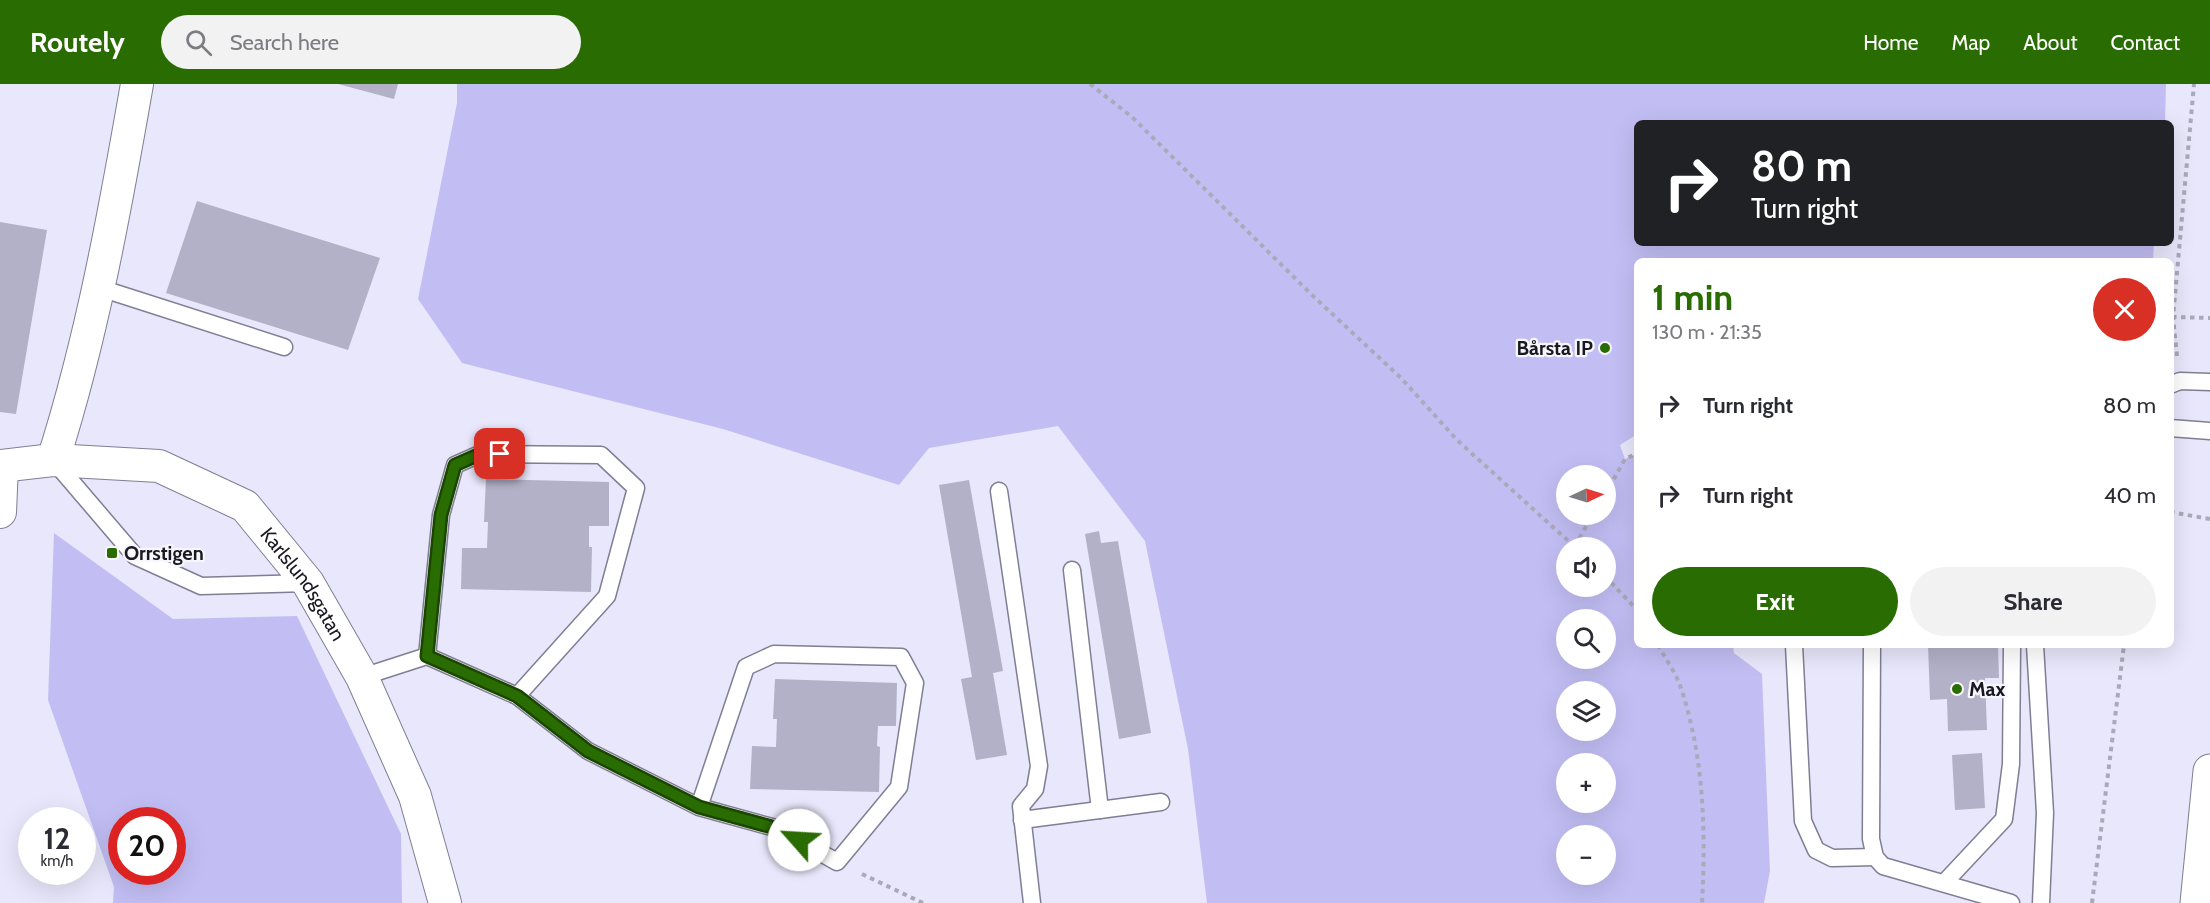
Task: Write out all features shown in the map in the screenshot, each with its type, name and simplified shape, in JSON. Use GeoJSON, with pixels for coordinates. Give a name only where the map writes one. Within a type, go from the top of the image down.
{"type":"FeatureCollection","features":[{"type":"Feature","properties":{"kind":"main road"},"geometry":{"type":"LineString","coordinates":[[2197,903],[2210,771]]}},
{"type":"Feature","properties":{"kind":"street"},"geometry":{"type":"LineString","coordinates":[[53,460],[70,404],[97,287],[128,89]]}},
{"type":"Feature","properties":{"kind":"street","name":"Karlslundsgatan"},"geometry":{"type":"LineString","coordinates":[[1,466],[53,460],[159,466],[245,506],[308,583],[362,677],[414,796],[446,902]]}},
{"type":"Feature","properties":{"kind":"street"},"geometry":{"type":"LineString","coordinates":[[0,512],[1,466]]}},
{"type":"Feature","properties":{"kind":"lane"},"geometry":{"type":"LineString","coordinates":[[97,287],[284,347]]}},
{"type":"Feature","properties":{"kind":"lane"},"geometry":{"type":"LineString","coordinates":[[2175,383],[2210,382]]}},
{"type":"Feature","properties":{"kind":"lane"},"geometry":{"type":"LineString","coordinates":[[2174,428],[2210,430]]}},
{"type":"Feature","properties":{"kind":"lane"},"geometry":{"type":"LineString","coordinates":[[427,656],[441,515],[455,465],[480,454],[601,455],[636,488],[607,596],[517,696]]}},
{"type":"Feature","properties":{"kind":"lane"},"geometry":{"type":"LineString","coordinates":[[53,460],[135,556],[201,586],[308,583]]}},
{"type":"Feature","properties":{"kind":"lane"},"geometry":{"type":"LineString","coordinates":[[999,491],[1040,766],[1035,789],[1021,806],[1032,903]]}},
{"type":"Feature","properties":{"kind":"lane"},"geometry":{"type":"LineString","coordinates":[[1072,570],[1100,810]]}},
{"type":"Feature","properties":{"kind":"lane"},"geometry":{"type":"LineString","coordinates":[[1794,648],[1803,821],[1816,850],[1832,858],[1875,856]]}},
{"type":"Feature","properties":{"kind":"lane"},"geometry":{"type":"LineString","coordinates":[[1872,648],[1872,839],[1875,856],[1883,866],[2011,903]]}},
{"type":"Feature","properties":{"kind":"lane"},"geometry":{"type":"LineString","coordinates":[[1944,884],[2004,819],[2011,764],[2012,648]]}},
{"type":"Feature","properties":{"kind":"lane"},"geometry":{"type":"LineString","coordinates":[[2035,648],[2045,813],[2041,903]]}},
{"type":"Feature","properties":{"kind":"lane"},"geometry":{"type":"LineString","coordinates":[[362,677],[427,656],[517,696],[588,751],[699,807],[779,829],[837,862],[899,787],[915,683],[901,657],[774,654],[746,667],[699,807]]}},
{"type":"Feature","properties":{"kind":"lane"},"geometry":{"type":"LineString","coordinates":[[1022,820],[1161,802]]}},
{"type":"Feature","properties":{"kind":"path"},"geometry":{"type":"LineString","coordinates":[[1090,84],[1132,117],[1313,296],[1401,378],[1457,440],[1564,537]]}},
{"type":"Feature","properties":{"kind":"path"},"geometry":{"type":"LineString","coordinates":[[2174,297],[2194,84]]}},
{"type":"Feature","properties":{"kind":"path"},"geometry":{"type":"LineString","coordinates":[[2174,318],[2210,318]]}},
{"type":"Feature","properties":{"kind":"path"},"geometry":{"type":"LineString","coordinates":[[2174,361],[2175,383]]}},
{"type":"Feature","properties":{"kind":"path"},"geometry":{"type":"LineString","coordinates":[[1616,475],[1625,459],[1634,455]]}},
{"type":"Feature","properties":{"kind":"path"},"geometry":{"type":"LineString","coordinates":[[2174,513],[2210,519]]}},
{"type":"Feature","properties":{"kind":"path"},"geometry":{"type":"LineString","coordinates":[[1616,588],[1634,607]]}},
{"type":"Feature","properties":{"kind":"path"},"geometry":{"type":"LineString","coordinates":[[1660,648],[1680,684],[1699,763],[1706,825],[1702,903]]}},
{"type":"Feature","properties":{"kind":"path"},"geometry":{"type":"LineString","coordinates":[[2092,903],[2124,648]]}},
{"type":"Feature","properties":{"kind":"path"},"geometry":{"type":"LineString","coordinates":[[837,862],[923,903]]}},
{"type":"Feature","properties":{"kind":"shaded area"},"geometry":{"type":"Polygon","coordinates":[[[457,84],[2166,84],[2165,120],[1634,120],[1634,246],[2154,246],[2153,258],[1634,258],[1634,436],[1620,445],[1625,459],[1634,455],[1634,648],[1733,648],[1734,653],[1762,674],[1770,871],[1764,903],[1207,903],[1188,749],[1145,541],[1058,426],[929,448],[899,485],[723,429],[462,363],[418,299],[457,103],[457,84]]]}},
{"type":"Feature","properties":{"kind":"shaded area"},"geometry":{"type":"Polygon","coordinates":[[[54,533],[173,619],[297,616],[401,834],[402,903],[113,903],[113,885],[186,885],[186,807],[108,807],[108,870],[96,836],[96,807],[86,807],[48,700],[54,533]]]}},
{"type":"Feature","properties":{"kind":"building"},"geometry":{"type":"Polygon","coordinates":[[[338,84],[398,84],[394,99],[338,84]]]}},
{"type":"Feature","properties":{"kind":"building"},"geometry":{"type":"Polygon","coordinates":[[[197,201],[380,258],[348,350],[166,293],[197,201]]]}},
{"type":"Feature","properties":{"kind":"building"},"geometry":{"type":"Polygon","coordinates":[[[0,222],[47,230],[16,414],[0,412],[0,222]]]}},
{"type":"Feature","properties":{"kind":"building"},"geometry":{"type":"Polygon","coordinates":[[[486,479],[609,482],[609,526],[589,526],[589,547],[592,547],[591,592],[461,589],[462,548],[487,548],[488,522],[484,522],[486,479]]]}},
{"type":"Feature","properties":{"kind":"building"},"geometry":{"type":"Polygon","coordinates":[[[969,480],[1003,671],[993,673],[1007,755],[976,760],[961,679],[972,677],[939,485],[969,480]]]}},
{"type":"Feature","properties":{"kind":"building"},"geometry":{"type":"Polygon","coordinates":[[[1099,531],[1101,543],[1118,541],[1151,733],[1119,739],[1085,534],[1099,531]]]}},
{"type":"Feature","properties":{"kind":"building","name":"Max"},"geometry":{"type":"Polygon","coordinates":[[[1928,648],[1998,648],[1999,678],[1985,678],[1987,730],[1948,731],[1947,699],[1930,700],[1928,648]]]}},
{"type":"Feature","properties":{"kind":"building"},"geometry":{"type":"Polygon","coordinates":[[[775,679],[897,683],[896,726],[878,726],[879,792],[750,789],[752,746],[776,747],[777,719],[773,719],[775,679]]]}},
{"type":"Feature","properties":{"kind":"building"},"geometry":{"type":"Polygon","coordinates":[[[1982,753],[1985,808],[1955,810],[1952,755],[1982,753]]]}},
{"type":"Feature","properties":{"kind":"place","name":"Bårsta IP"},"geometry":{"type":"Point","coordinates":[1605,348]}},
{"type":"Feature","properties":{"kind":"place","name":"Orrstigen"},"geometry":{"type":"Point","coordinates":[112,553]}},
{"type":"Feature","properties":{"kind":"place","name":"Max"},"geometry":{"type":"Point","coordinates":[1957,689]}},
{"type":"Feature","properties":{"kind":"route"},"geometry":{"type":"LineString","coordinates":[[500,454],[480,454],[455,465],[441,515],[427,656],[517,696],[588,751],[699,807],[779,829],[799,840]]}}]}
